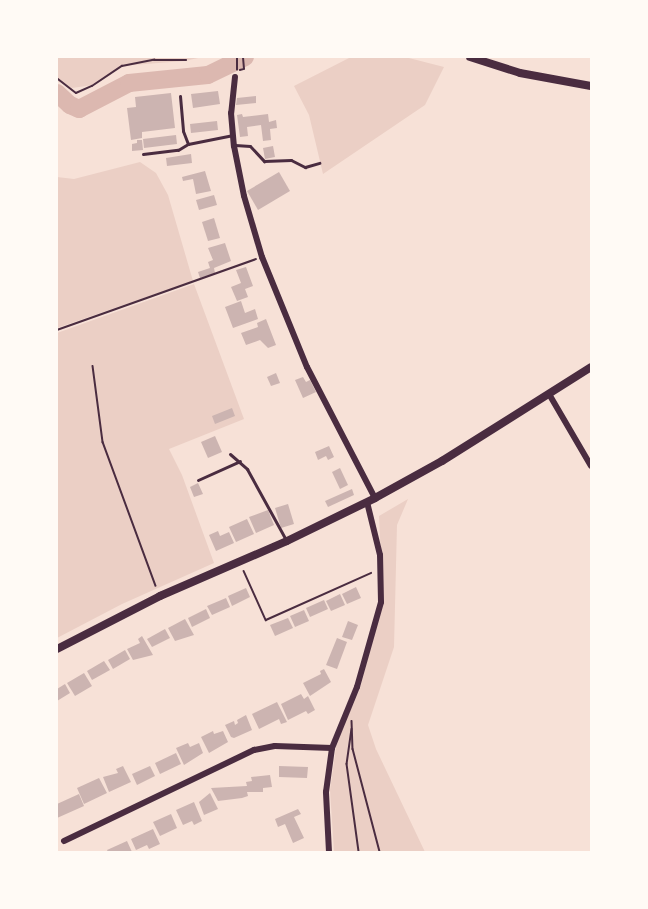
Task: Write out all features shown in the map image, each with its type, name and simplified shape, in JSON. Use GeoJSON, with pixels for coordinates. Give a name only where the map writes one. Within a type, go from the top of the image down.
{"type":"FeatureCollection","features":[{"type":"Feature","properties":{"kind":"main road"},"geometry":{"type":"LineString","coordinates":[[470,57],[520,73],[591,86]]}},
{"type":"Feature","properties":{"kind":"street"},"geometry":{"type":"LineString","coordinates":[[236,74],[231,113],[234,146],[244,196],[262,257],[307,367],[371,500],[380,555],[381,602],[366,663],[332,748],[326,792],[329,852]]}},
{"type":"Feature","properties":{"kind":"street"},"geometry":{"type":"LineString","coordinates":[[57,650],[160,596],[287,541],[371,500],[591,368]]}},
{"type":"Feature","properties":{"kind":"street"},"geometry":{"type":"LineString","coordinates":[[549,394],[591,466]]}},
{"type":"Feature","properties":{"kind":"street"},"geometry":{"type":"LineString","coordinates":[[64,842],[254,750],[275,746],[332,748]]}},
{"type":"Feature","properties":{"kind":"lane"},"geometry":{"type":"LineString","coordinates":[[180,96],[183,131],[188,144]]}},
{"type":"Feature","properties":{"kind":"lane"},"geometry":{"type":"LineString","coordinates":[[143,154],[178,150],[188,144],[233,135]]}},
{"type":"Feature","properties":{"kind":"lane"},"geometry":{"type":"LineString","coordinates":[[234,146],[250,146],[264,162],[291,160],[305,167],[319,163]]}},
{"type":"Feature","properties":{"kind":"lane"},"geometry":{"type":"LineString","coordinates":[[230,454],[247,469],[287,541]]}},
{"type":"Feature","properties":{"kind":"lane"},"geometry":{"type":"LineString","coordinates":[[198,480],[240,461]]}},
{"type":"Feature","properties":{"kind":"path"},"geometry":{"type":"LineString","coordinates":[[154,60],[158,57]]}},
{"type":"Feature","properties":{"kind":"path"},"geometry":{"type":"LineString","coordinates":[[236,74],[237,57]]}},
{"type":"Feature","properties":{"kind":"path"},"geometry":{"type":"LineString","coordinates":[[243,57],[243,69]]}},
{"type":"Feature","properties":{"kind":"path"},"geometry":{"type":"LineString","coordinates":[[57,78],[76,93],[92,86],[122,66],[154,60],[186,60]]}},
{"type":"Feature","properties":{"kind":"path"},"geometry":{"type":"LineString","coordinates":[[57,330],[262,257]]}},
{"type":"Feature","properties":{"kind":"path"},"geometry":{"type":"LineString","coordinates":[[93,366],[104,442],[160,596]]}},
{"type":"Feature","properties":{"kind":"path"},"geometry":{"type":"LineString","coordinates":[[240,561],[266,620],[380,568]]}},
{"type":"Feature","properties":{"kind":"path"},"geometry":{"type":"LineString","coordinates":[[360,852],[346,764],[352,722],[353,749],[380,852]]}},
{"type":"Feature","properties":{"kind":"shaded area"},"geometry":{"type":"Polygon","coordinates":[[[57,57],[203,57],[184,61],[120,66],[93,85],[72,88],[57,81],[57,57]]]}},
{"type":"Feature","properties":{"kind":"shaded area"},"geometry":{"type":"Polygon","coordinates":[[[351,57],[405,57],[444,67],[425,105],[323,174],[309,115],[294,86],[351,57]]]}},
{"type":"Feature","properties":{"kind":"shaded area"},"geometry":{"type":"Polygon","coordinates":[[[140,162],[156,173],[168,195],[193,281],[57,328],[57,177],[74,179],[140,162]]]}},
{"type":"Feature","properties":{"kind":"shaded area"},"geometry":{"type":"Polygon","coordinates":[[[194,284],[244,419],[169,449],[182,475],[214,563],[122,604],[57,638],[57,333],[194,284]]]}},
{"type":"Feature","properties":{"kind":"shaded area"},"geometry":{"type":"Polygon","coordinates":[[[408,499],[397,525],[394,647],[368,725],[376,749],[425,852],[334,852],[330,790],[337,740],[360,689],[383,599],[379,516],[408,499]]]}},
{"type":"Feature","properties":{"kind":"building"},"geometry":{"type":"Polygon","coordinates":[[[218,91],[220,104],[193,108],[191,94],[218,91]]]}},
{"type":"Feature","properties":{"kind":"building"},"geometry":{"type":"Polygon","coordinates":[[[171,93],[175,128],[142,132],[142,138],[131,140],[127,108],[136,107],[135,97],[171,93]]]}},
{"type":"Feature","properties":{"kind":"building"},"geometry":{"type":"Polygon","coordinates":[[[256,96],[256,103],[236,105],[237,98],[256,96]]]}},
{"type":"Feature","properties":{"kind":"building"},"geometry":{"type":"Polygon","coordinates":[[[242,114],[243,117],[268,114],[269,122],[276,120],[277,128],[270,129],[271,140],[263,141],[261,125],[247,127],[248,136],[240,137],[237,115],[242,114]]]}},
{"type":"Feature","properties":{"kind":"building"},"geometry":{"type":"Polygon","coordinates":[[[217,121],[218,130],[191,133],[190,124],[217,121]]]}},
{"type":"Feature","properties":{"kind":"building"},"geometry":{"type":"Polygon","coordinates":[[[176,135],[177,144],[144,148],[143,139],[176,135]]]}},
{"type":"Feature","properties":{"kind":"building"},"geometry":{"type":"Polygon","coordinates":[[[137,140],[142,140],[143,150],[132,151],[132,144],[137,143],[137,140]]]}},
{"type":"Feature","properties":{"kind":"building"},"geometry":{"type":"Polygon","coordinates":[[[273,146],[275,157],[265,159],[263,148],[273,146]]]}},
{"type":"Feature","properties":{"kind":"building"},"geometry":{"type":"Polygon","coordinates":[[[191,154],[192,163],[167,166],[166,158],[191,154]]]}},
{"type":"Feature","properties":{"kind":"building"},"geometry":{"type":"Polygon","coordinates":[[[205,171],[211,191],[196,194],[193,179],[183,181],[182,177],[205,171]]]}},
{"type":"Feature","properties":{"kind":"building"},"geometry":{"type":"Polygon","coordinates":[[[279,172],[290,191],[258,210],[247,191],[279,172]]]}},
{"type":"Feature","properties":{"kind":"building"},"geometry":{"type":"Polygon","coordinates":[[[214,195],[217,205],[199,210],[196,200],[214,195]]]}},
{"type":"Feature","properties":{"kind":"building"},"geometry":{"type":"Polygon","coordinates":[[[214,218],[220,238],[208,241],[202,222],[214,218]]]}},
{"type":"Feature","properties":{"kind":"building"},"geometry":{"type":"Polygon","coordinates":[[[225,243],[231,261],[214,268],[215,273],[200,278],[198,272],[210,268],[208,262],[213,260],[208,248],[225,243]]]}},
{"type":"Feature","properties":{"kind":"building"},"geometry":{"type":"Polygon","coordinates":[[[246,267],[253,286],[245,289],[248,297],[237,301],[231,287],[241,283],[236,270],[246,267]]]}},
{"type":"Feature","properties":{"kind":"building"},"geometry":{"type":"Polygon","coordinates":[[[241,301],[245,313],[255,309],[258,319],[233,328],[225,307],[241,301]]]}},
{"type":"Feature","properties":{"kind":"building"},"geometry":{"type":"Polygon","coordinates":[[[266,319],[276,345],[268,348],[260,340],[246,345],[241,333],[258,327],[257,323],[266,319]]]}},
{"type":"Feature","properties":{"kind":"building"},"geometry":{"type":"Polygon","coordinates":[[[276,373],[280,383],[271,386],[267,377],[276,373]]]}},
{"type":"Feature","properties":{"kind":"building"},"geometry":{"type":"Polygon","coordinates":[[[303,377],[306,382],[310,380],[316,392],[303,398],[295,380],[303,377]]]}},
{"type":"Feature","properties":{"kind":"building"},"geometry":{"type":"Polygon","coordinates":[[[232,408],[235,416],[215,424],[212,416],[232,408]]]}},
{"type":"Feature","properties":{"kind":"building"},"geometry":{"type":"Polygon","coordinates":[[[215,436],[222,452],[208,458],[201,442],[215,436]]]}},
{"type":"Feature","properties":{"kind":"building"},"geometry":{"type":"Polygon","coordinates":[[[329,446],[334,457],[328,460],[326,456],[318,460],[315,452],[329,446]]]}},
{"type":"Feature","properties":{"kind":"building"},"geometry":{"type":"Polygon","coordinates":[[[340,468],[348,485],[340,489],[332,472],[340,468]]]}},
{"type":"Feature","properties":{"kind":"building"},"geometry":{"type":"Polygon","coordinates":[[[198,483],[203,494],[194,497],[190,487],[198,483]]]}},
{"type":"Feature","properties":{"kind":"building"},"geometry":{"type":"Polygon","coordinates":[[[352,489],[354,495],[328,507],[325,501],[352,489]]]}},
{"type":"Feature","properties":{"kind":"building"},"geometry":{"type":"Polygon","coordinates":[[[288,504],[294,524],[281,528],[275,508],[288,504]]]}},
{"type":"Feature","properties":{"kind":"building"},"geometry":{"type":"Polygon","coordinates":[[[268,510],[274,525],[256,533],[249,517],[268,510]]]}},
{"type":"Feature","properties":{"kind":"building"},"geometry":{"type":"Polygon","coordinates":[[[247,519],[254,534],[236,542],[229,527],[247,519]]]}},
{"type":"Feature","properties":{"kind":"building"},"geometry":{"type":"Polygon","coordinates":[[[218,531],[220,536],[229,532],[234,543],[216,551],[209,535],[218,531]]]}},
{"type":"Feature","properties":{"kind":"building"},"geometry":{"type":"Polygon","coordinates":[[[356,587],[361,598],[347,604],[342,594],[356,587]]]}},
{"type":"Feature","properties":{"kind":"building"},"geometry":{"type":"Polygon","coordinates":[[[246,588],[250,597],[232,606],[228,596],[246,588]]]}},
{"type":"Feature","properties":{"kind":"building"},"geometry":{"type":"Polygon","coordinates":[[[340,594],[345,605],[331,611],[326,601],[340,594]]]}},
{"type":"Feature","properties":{"kind":"building"},"geometry":{"type":"Polygon","coordinates":[[[226,598],[230,607],[212,615],[207,606],[226,598]]]}},
{"type":"Feature","properties":{"kind":"building"},"geometry":{"type":"Polygon","coordinates":[[[324,600],[328,609],[310,617],[306,608],[324,600]]]}},
{"type":"Feature","properties":{"kind":"building"},"geometry":{"type":"Polygon","coordinates":[[[206,609],[210,618],[192,627],[188,618],[206,609]]]}},
{"type":"Feature","properties":{"kind":"building"},"geometry":{"type":"Polygon","coordinates":[[[304,610],[309,621],[295,627],[290,616],[304,610]]]}},
{"type":"Feature","properties":{"kind":"building"},"geometry":{"type":"Polygon","coordinates":[[[288,618],[293,628],[275,636],[270,625],[288,618]]]}},
{"type":"Feature","properties":{"kind":"building"},"geometry":{"type":"Polygon","coordinates":[[[185,619],[194,635],[175,641],[168,628],[185,619]]]}},
{"type":"Feature","properties":{"kind":"building"},"geometry":{"type":"Polygon","coordinates":[[[348,621],[358,625],[352,640],[342,637],[348,621]]]}},
{"type":"Feature","properties":{"kind":"building"},"geometry":{"type":"Polygon","coordinates":[[[165,629],[170,638],[152,647],[147,639],[165,629]]]}},
{"type":"Feature","properties":{"kind":"building"},"geometry":{"type":"Polygon","coordinates":[[[142,636],[153,655],[133,660],[127,649],[140,643],[138,639],[142,636]]]}},
{"type":"Feature","properties":{"kind":"building"},"geometry":{"type":"Polygon","coordinates":[[[337,638],[347,642],[337,669],[326,665],[337,638]]]}},
{"type":"Feature","properties":{"kind":"building"},"geometry":{"type":"Polygon","coordinates":[[[125,650],[130,659],[113,669],[108,660],[125,650]]]}},
{"type":"Feature","properties":{"kind":"building"},"geometry":{"type":"Polygon","coordinates":[[[104,661],[110,670],[92,680],[87,671],[104,661]]]}},
{"type":"Feature","properties":{"kind":"building"},"geometry":{"type":"Polygon","coordinates":[[[324,669],[331,682],[310,696],[303,683],[321,674],[320,671],[324,669]]]}},
{"type":"Feature","properties":{"kind":"building"},"geometry":{"type":"Polygon","coordinates":[[[84,673],[92,686],[75,696],[67,683],[84,673]]]}},
{"type":"Feature","properties":{"kind":"building"},"geometry":{"type":"Polygon","coordinates":[[[65,684],[70,693],[57,701],[57,689],[65,684]]]}},
{"type":"Feature","properties":{"kind":"building"},"geometry":{"type":"Polygon","coordinates":[[[301,694],[304,699],[308,696],[315,710],[308,714],[306,711],[288,720],[281,704],[301,694]]]}},
{"type":"Feature","properties":{"kind":"building"},"geometry":{"type":"Polygon","coordinates":[[[277,702],[287,722],[281,724],[279,719],[259,729],[252,714],[277,702]]]}},
{"type":"Feature","properties":{"kind":"building"},"geometry":{"type":"Polygon","coordinates":[[[246,715],[252,730],[234,738],[231,737],[225,725],[234,721],[235,725],[238,723],[237,720],[246,715]]]}},
{"type":"Feature","properties":{"kind":"building"},"geometry":{"type":"Polygon","coordinates":[[[213,731],[214,734],[223,731],[228,742],[209,753],[201,737],[213,731]]]}},
{"type":"Feature","properties":{"kind":"building"},"geometry":{"type":"Polygon","coordinates":[[[188,743],[190,747],[199,743],[203,753],[184,765],[176,748],[188,743]]]}},
{"type":"Feature","properties":{"kind":"building"},"geometry":{"type":"Polygon","coordinates":[[[176,753],[181,764],[160,774],[155,763],[176,753]]]}},
{"type":"Feature","properties":{"kind":"building"},"geometry":{"type":"Polygon","coordinates":[[[123,766],[131,782],[109,792],[103,777],[118,773],[116,769],[123,766]]]}},
{"type":"Feature","properties":{"kind":"building"},"geometry":{"type":"Polygon","coordinates":[[[150,766],[155,776],[137,785],[132,774],[150,766]]]}},
{"type":"Feature","properties":{"kind":"building"},"geometry":{"type":"Polygon","coordinates":[[[279,766],[308,767],[307,778],[279,777],[279,766]]]}},
{"type":"Feature","properties":{"kind":"building"},"geometry":{"type":"Polygon","coordinates":[[[270,775],[272,787],[263,788],[263,792],[247,792],[248,796],[242,798],[218,801],[211,788],[247,786],[246,782],[252,781],[251,777],[270,775]]]}},
{"type":"Feature","properties":{"kind":"building"},"geometry":{"type":"Polygon","coordinates":[[[99,778],[107,793],[84,804],[77,788],[99,778]]]}},
{"type":"Feature","properties":{"kind":"building"},"geometry":{"type":"Polygon","coordinates":[[[210,793],[218,809],[204,815],[199,802],[210,793]]]}},
{"type":"Feature","properties":{"kind":"building"},"geometry":{"type":"Polygon","coordinates":[[[79,794],[84,806],[57,818],[57,804],[79,794]]]}},
{"type":"Feature","properties":{"kind":"building"},"geometry":{"type":"Polygon","coordinates":[[[194,802],[202,821],[194,825],[192,821],[183,825],[176,810],[194,802]]]}},
{"type":"Feature","properties":{"kind":"building"},"geometry":{"type":"Polygon","coordinates":[[[298,809],[301,814],[294,817],[304,838],[293,843],[285,824],[278,827],[275,819],[298,809]]]}},
{"type":"Feature","properties":{"kind":"building"},"geometry":{"type":"Polygon","coordinates":[[[171,814],[177,828],[160,836],[153,822],[171,814]]]}},
{"type":"Feature","properties":{"kind":"building"},"geometry":{"type":"Polygon","coordinates":[[[153,829],[160,844],[149,849],[147,845],[136,850],[131,839],[153,829]]]}},
{"type":"Feature","properties":{"kind":"building"},"geometry":{"type":"Polygon","coordinates":[[[127,841],[132,852],[108,852],[107,850],[127,841]]]}},
{"type":"Feature","properties":{"kind":"waterway"},"geometry":{"type":"LineString","coordinates":[[57,93],[70,105],[79,109],[129,83],[208,75],[245,57]]}}]}
